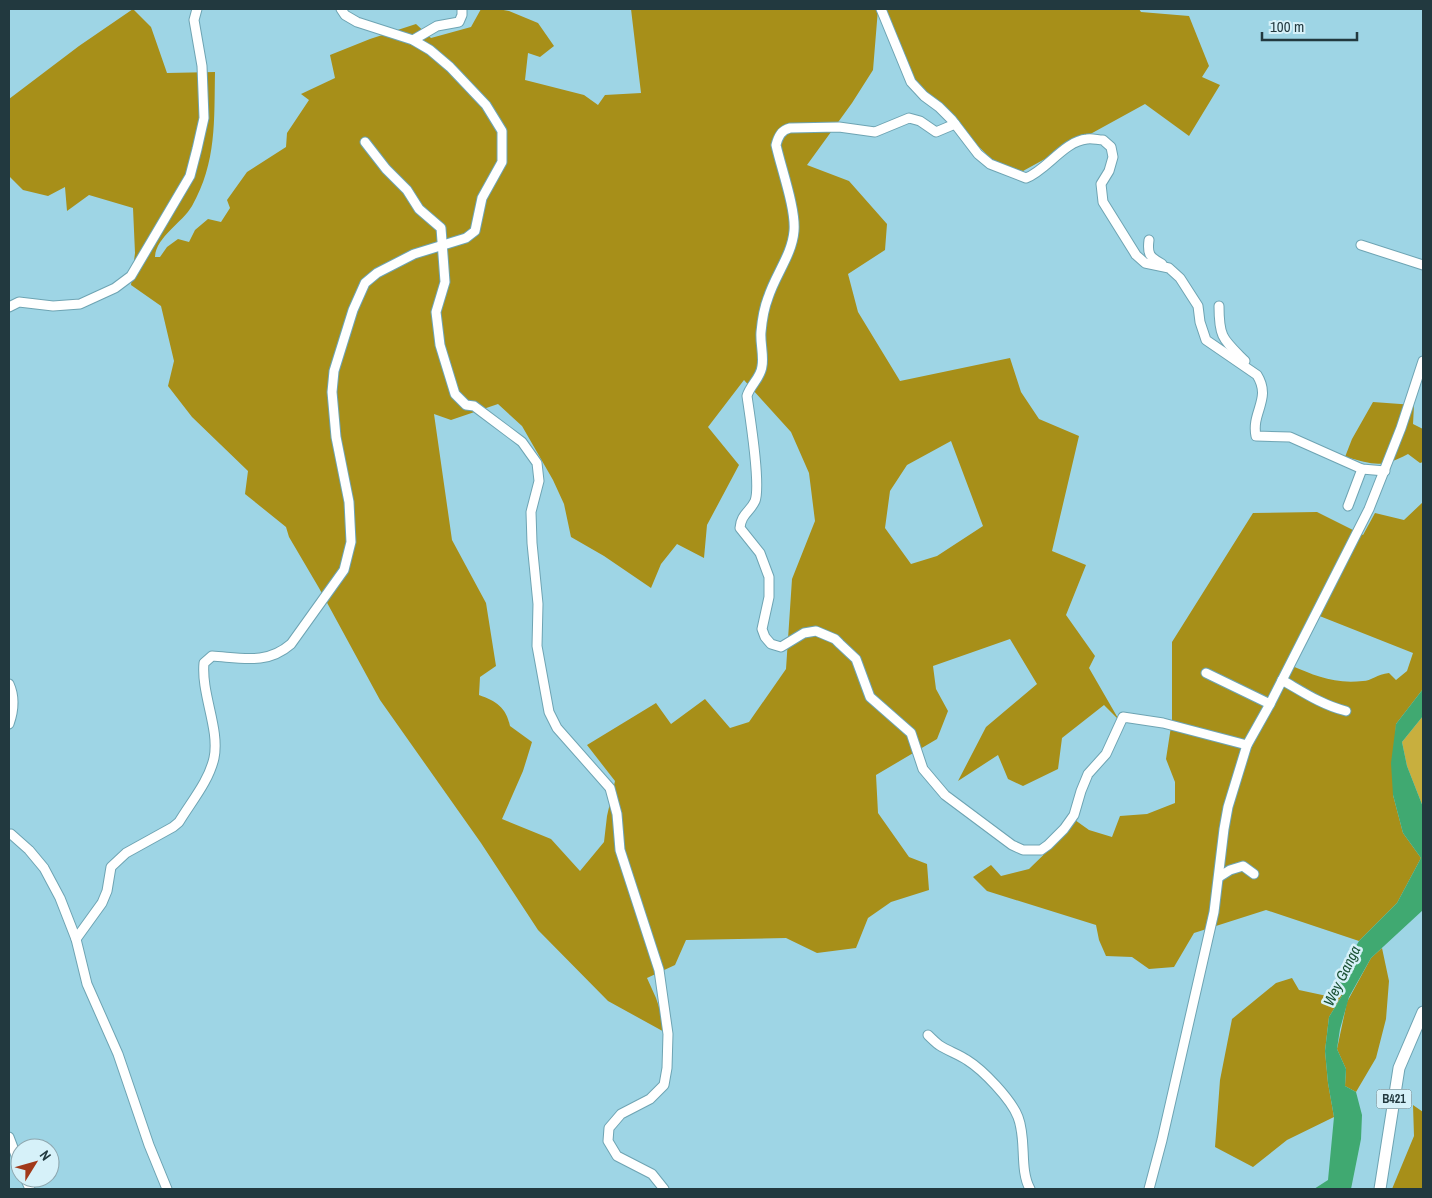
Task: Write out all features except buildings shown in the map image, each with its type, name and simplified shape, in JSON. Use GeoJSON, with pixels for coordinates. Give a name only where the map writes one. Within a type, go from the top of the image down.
{"type":"FeatureCollection","features":[{"type":"Feature","properties":{"kind":"main road","name":"B421"},"geometry":{"type":"LineString","coordinates":[[1380,1189],[1400,1068],[1423,1012]]}},
{"type":"Feature","properties":{"kind":"street"},"geometry":{"type":"LineString","coordinates":[[9,307],[19,302],[53,306],[80,304],[115,288],[131,276],[190,176],[197,149],[204,118],[202,66],[194,20],[197,9]]}},
{"type":"Feature","properties":{"kind":"street"},"geometry":{"type":"LineString","coordinates":[[76,939],[102,903],[107,891],[110,867],[126,853],[173,827],[205,780],[214,758],[215,740],[203,675],[204,663],[212,656],[255,659],[269,658],[282,652],[291,644],[344,570],[351,542],[351,530],[349,502],[336,437],[332,392],[334,371],[353,310],[365,283],[377,273],[414,254],[442,247],[466,238],[475,230],[482,198],[502,162],[502,131],[486,104],[450,67],[430,50],[414,40],[357,22],[345,15],[341,9]]}},
{"type":"Feature","properties":{"kind":"street"},"geometry":{"type":"LineString","coordinates":[[414,40],[437,26],[459,22],[462,9]]}},
{"type":"Feature","properties":{"kind":"street"},"geometry":{"type":"LineString","coordinates":[[882,9],[911,82],[924,96],[939,107],[978,154],[990,164],[1026,178],[1034,174],[1071,145],[1086,139],[1103,140],[1111,148],[1113,157],[1109,171],[1101,184],[1103,202],[1136,254],[1144,263],[1169,268]]}},
{"type":"Feature","properties":{"kind":"street"},"geometry":{"type":"LineString","coordinates":[[955,124],[936,132],[920,122],[909,118],[875,132],[839,127],[790,128],[784,130],[777,138],[776,145],[794,216],[794,231],[791,250],[778,272],[767,299],[761,332],[762,367],[759,378],[749,390],[747,396],[757,480],[755,501],[741,520],[740,528],[760,553],[769,577],[769,597],[762,630],[765,637],[771,644],[781,647],[804,633],[816,632],[835,639],[856,660],[870,697],[911,733],[923,769],[945,795],[1012,845],[1023,850],[1041,850],[1064,829],[1074,815],[1088,774],[1106,754],[1123,717],[1163,722],[1247,745]]}},
{"type":"Feature","properties":{"kind":"street"},"geometry":{"type":"LineString","coordinates":[[364,142],[386,169],[407,190],[419,210],[441,228],[446,282],[436,312],[436,328],[455,394],[466,405],[474,406],[522,442],[537,463],[539,481],[531,512],[538,604],[537,646],[549,712],[557,728],[610,788],[617,814],[620,850],[659,970],[668,1034],[668,1068],[664,1084],[650,1098],[621,1114],[609,1128],[608,1141],[617,1156],[652,1174],[664,1189]]}},
{"type":"Feature","properties":{"kind":"street"},"geometry":{"type":"LineString","coordinates":[[1149,240],[1148,249],[1150,257],[1169,268],[1180,278],[1194,298],[1198,306],[1200,322],[1206,340],[1257,375]]}},
{"type":"Feature","properties":{"kind":"street"},"geometry":{"type":"LineString","coordinates":[[1360,245],[1423,265]]}},
{"type":"Feature","properties":{"kind":"street"},"geometry":{"type":"LineString","coordinates":[[1219,306],[1219,327],[1223,339],[1263,383],[1264,392],[1254,426],[1256,436],[1290,437],[1362,470],[1385,471]]}},
{"type":"Feature","properties":{"kind":"street"},"geometry":{"type":"LineString","coordinates":[[1149,1189],[1214,912],[1228,807],[1247,745],[1270,704],[1369,509],[1385,471],[1423,361]]}},
{"type":"Feature","properties":{"kind":"street"},"geometry":{"type":"LineString","coordinates":[[1348,506],[1362,470]]}},
{"type":"Feature","properties":{"kind":"street"},"geometry":{"type":"LineString","coordinates":[[1206,673],[1270,704]]}},
{"type":"Feature","properties":{"kind":"street"},"geometry":{"type":"LineString","coordinates":[[1282,680],[1312,698],[1331,707],[1346,711]]}},
{"type":"Feature","properties":{"kind":"street"},"geometry":{"type":"LineString","coordinates":[[9,684],[12,692],[13,711],[9,724]]}},
{"type":"Feature","properties":{"kind":"street"},"geometry":{"type":"LineString","coordinates":[[9,824],[10,836],[29,850],[44,868],[60,898],[76,939],[88,984],[118,1054],[149,1144],[167,1189]]}},
{"type":"Feature","properties":{"kind":"street"},"geometry":{"type":"LineString","coordinates":[[1219,877],[1230,870],[1243,866],[1254,874]]}},
{"type":"Feature","properties":{"kind":"street"},"geometry":{"type":"LineString","coordinates":[[928,1035],[939,1045],[967,1060],[985,1075],[1003,1094],[1018,1116],[1024,1140],[1024,1172],[1030,1189]]}},
{"type":"Feature","properties":{"kind":"shaded area"},"geometry":{"type":"Polygon","coordinates":[[[133,9],[151,27],[167,73],[215,72],[214,124],[206,173],[192,206],[156,250],[155,257],[160,257],[167,247],[178,239],[189,242],[195,230],[208,219],[221,222],[230,208],[227,200],[247,172],[286,147],[287,133],[309,100],[301,94],[335,78],[330,55],[370,39],[416,24],[431,38],[471,27],[481,9],[509,11],[538,23],[554,46],[540,57],[528,53],[525,80],[584,95],[598,105],[605,95],[641,93],[631,9],[878,9],[873,70],[852,103],[807,165],[849,181],[887,224],[885,250],[848,274],[858,312],[900,381],[1010,358],[1021,392],[1039,419],[1079,436],[1052,551],[1086,565],[1066,615],[1095,656],[1089,668],[1119,720],[1104,705],[1062,738],[1058,769],[1023,786],[1008,779],[998,755],[958,781],[986,727],[1037,684],[1010,639],[933,666],[936,689],[948,711],[937,739],[876,775],[878,813],[909,857],[927,864],[929,890],[891,902],[868,918],[856,948],[817,953],[786,938],[686,940],[675,965],[647,978],[668,1034],[608,1001],[538,930],[481,843],[380,700],[289,537],[286,527],[245,494],[248,471],[192,417],[168,386],[174,361],[161,306],[131,285],[135,253],[133,208],[89,195],[67,211],[65,187],[48,196],[23,190],[9,176],[9,99],[79,46],[133,9]],[[744,380],[708,427],[739,465],[707,525],[704,558],[677,544],[661,564],[651,588],[604,556],[571,537],[564,504],[553,480],[522,426],[498,404],[451,420],[434,414],[452,540],[486,603],[496,666],[480,677],[479,695],[503,709],[510,726],[532,742],[523,771],[502,819],[551,839],[580,871],[604,842],[607,816],[615,781],[587,745],[656,703],[671,724],[705,699],[730,728],[749,722],[786,669],[792,579],[815,521],[809,473],[791,432],[744,380]],[[951,441],[907,465],[890,491],[885,528],[911,564],[937,556],[983,526],[951,441]]]}},
{"type":"Feature","properties":{"kind":"shaded area"},"geometry":{"type":"Polygon","coordinates":[[[885,9],[1139,9],[1141,12],[1189,16],[1209,66],[1202,77],[1220,85],[1189,136],[1145,104],[1023,171],[1000,167],[911,82],[885,9]]]}},
{"type":"Feature","properties":{"kind":"shaded area"},"geometry":{"type":"Polygon","coordinates":[[[1373,402],[1414,405],[1413,424],[1423,429],[1423,462],[1420,463],[1408,454],[1390,462],[1377,464],[1345,457],[1352,439],[1373,402]]]}},
{"type":"Feature","properties":{"kind":"shaded area"},"geometry":{"type":"Polygon","coordinates":[[[1423,502],[1423,689],[1396,724],[1393,795],[1403,833],[1421,858],[1397,903],[1359,941],[1266,910],[1194,933],[1174,967],[1149,969],[1132,957],[1106,956],[1099,940],[1096,925],[987,891],[973,877],[991,865],[1001,876],[1029,869],[1064,835],[1068,815],[1089,830],[1112,837],[1120,816],[1147,814],[1175,803],[1175,782],[1166,759],[1172,720],[1172,642],[1253,513],[1317,512],[1363,535],[1375,513],[1404,520],[1423,502]],[[1317,615],[1290,665],[1317,676],[1334,680],[1366,681],[1389,673],[1396,680],[1407,671],[1413,653],[1317,615]]]}},
{"type":"Feature","properties":{"kind":"shaded area"},"geometry":{"type":"Polygon","coordinates":[[[1423,716],[1423,807],[1407,766],[1402,742],[1423,716]]]}},
{"type":"Feature","properties":{"kind":"shaded area"},"geometry":{"type":"Polygon","coordinates":[[[1382,948],[1389,981],[1386,1019],[1376,1058],[1356,1092],[1345,1086],[1346,1069],[1337,1049],[1347,1002],[1371,958],[1382,948]]]}},
{"type":"Feature","properties":{"kind":"shaded area"},"geometry":{"type":"Polygon","coordinates":[[[1292,978],[1299,990],[1327,996],[1334,991],[1343,994],[1329,1017],[1325,1051],[1334,1117],[1287,1140],[1253,1167],[1215,1147],[1220,1080],[1232,1019],[1276,983],[1292,978]]]}},
{"type":"Feature","properties":{"kind":"shaded area"},"geometry":{"type":"Polygon","coordinates":[[[1413,1105],[1423,1112],[1423,1189],[1392,1189],[1414,1136],[1413,1105]]]}},
{"type":"Feature","properties":{"kind":"water","name":"Wey Ganga"},"geometry":{"type":"Polygon","coordinates":[[[1423,689],[1423,716],[1402,742],[1407,766],[1423,807],[1423,910],[1371,958],[1349,997],[1340,1029],[1337,1049],[1346,1069],[1345,1086],[1356,1092],[1362,1115],[1361,1139],[1351,1189],[1314,1189],[1328,1180],[1334,1117],[1325,1051],[1329,1017],[1343,994],[1334,991],[1327,996],[1359,941],[1397,903],[1421,858],[1403,833],[1393,795],[1391,763],[1396,724],[1423,689]]]}}]}
